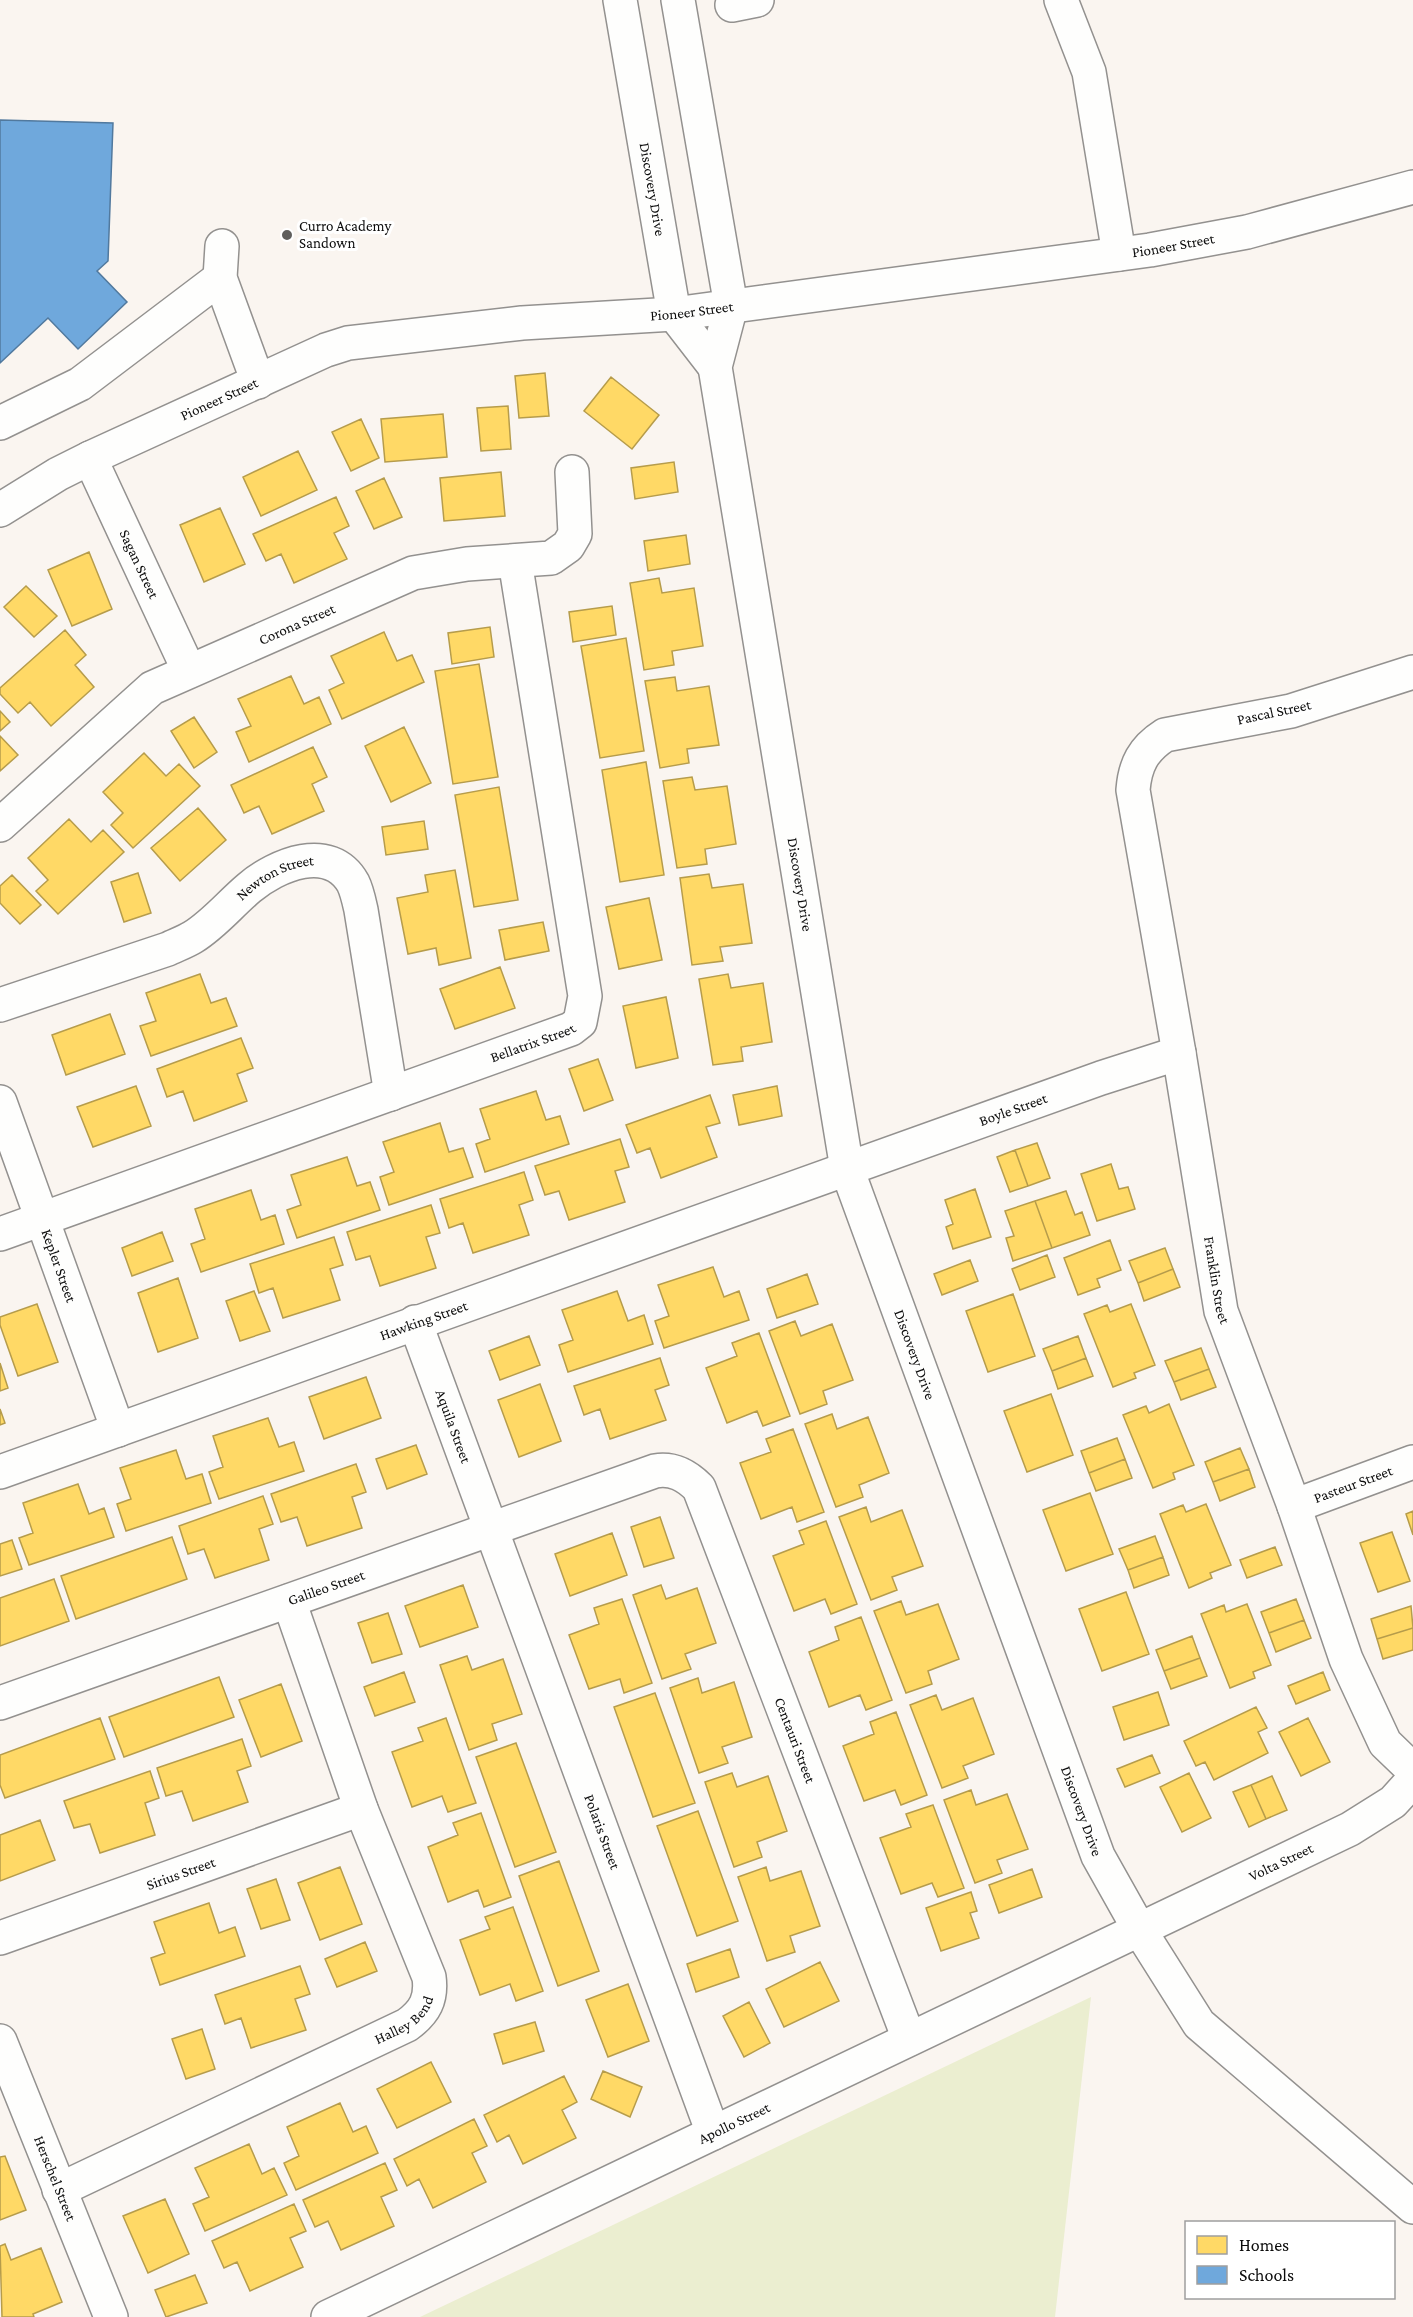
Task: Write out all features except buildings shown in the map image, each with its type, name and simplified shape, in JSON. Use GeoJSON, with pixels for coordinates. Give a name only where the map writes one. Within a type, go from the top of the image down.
{"type":"FeatureCollection","features":[{"type":"Feature","properties":{"kind":"street","name":"Discovery Drive"},"geometry":{"type":"LineString","coordinates":[[620,0],[674,314],[715,367]]}},
{"type":"Feature","properties":{"kind":"street","name":"Discovery Drive"},"geometry":{"type":"LineString","coordinates":[[678,0],[731,306],[715,367],[847,1169],[1098,1856],[1139,1929],[1198,2024],[1413,2207]]}},
{"type":"Feature","properties":{"kind":"street"},"geometry":{"type":"LineString","coordinates":[[1061,0],[1089,72],[1119,254]]}},
{"type":"Feature","properties":{"kind":"street","name":"Pioneer Street"},"geometry":{"type":"LineString","coordinates":[[0,510],[58,474],[90,458],[326,350],[370,339],[567,319],[674,314],[1119,254],[1247,232],[1413,187]]}},
{"type":"Feature","properties":{"kind":"street"},"geometry":{"type":"LineString","coordinates":[[222,246],[220,278],[258,382]]}},
{"type":"Feature","properties":{"kind":"street"},"geometry":{"type":"LineString","coordinates":[[0,423],[80,384],[220,278]]}},
{"type":"Feature","properties":{"kind":"street","name":"Sagan Street"},"geometry":{"type":"LineString","coordinates":[[90,458],[189,671]]}},
{"type":"Feature","properties":{"kind":"street","name":"Corona Street"},"geometry":{"type":"LineString","coordinates":[[0,825],[152,688],[413,573],[467,564],[551,558],[568,546],[575,534],[572,472]]}},
{"type":"Feature","properties":{"kind":"street","name":"Bellatrix Street"},"geometry":{"type":"LineString","coordinates":[[0,1234],[572,1029],[580,1022],[585,996],[514,561]]}},
{"type":"Feature","properties":{"kind":"street","name":"Pascal Street"},"geometry":{"type":"LineString","coordinates":[[1141,756],[1151,744],[1180,731],[1291,711],[1413,672]]}},
{"type":"Feature","properties":{"kind":"street","name":"Franklin Street"},"geometry":{"type":"LineString","coordinates":[[1141,756],[1134,773],[1133,790],[1221,1311],[1294,1506],[1346,1659],[1384,1743],[1413,1770]]}},
{"type":"Feature","properties":{"kind":"street","name":"Newton Street"},"geometry":{"type":"LineString","coordinates":[[0,1005],[168,949],[194,937],[251,886],[279,868],[318,859],[330,862],[343,870],[354,884],[361,909],[391,1094]]}},
{"type":"Feature","properties":{"kind":"street","name":"Boyle Street"},"geometry":{"type":"LineString","coordinates":[[847,1169],[1179,1053]]}},
{"type":"Feature","properties":{"kind":"street","name":"Kepler Street"},"geometry":{"type":"LineString","coordinates":[[0,1102],[118,1430]]}},
{"type":"Feature","properties":{"kind":"street","name":"Hawking Street"},"geometry":{"type":"LineString","coordinates":[[0,1472],[847,1169]]}},
{"type":"Feature","properties":{"kind":"street","name":"Aquila Street"},"geometry":{"type":"LineString","coordinates":[[415,1322],[491,1530]]}},
{"type":"Feature","properties":{"kind":"street","name":"Pasteur Street"},"geometry":{"type":"LineString","coordinates":[[1294,1506],[1413,1462]]}},
{"type":"Feature","properties":{"kind":"street","name":"Centauri Street"},"geometry":{"type":"LineString","coordinates":[[655,1471],[666,1469],[679,1473],[699,1488],[909,2039]]}},
{"type":"Feature","properties":{"kind":"street","name":"Galileo Street"},"geometry":{"type":"LineString","coordinates":[[0,1703],[655,1471]]}},
{"type":"Feature","properties":{"kind":"street","name":"Polaris Street"},"geometry":{"type":"LineString","coordinates":[[491,1530],[713,2133]]}},
{"type":"Feature","properties":{"kind":"street","name":"Halley Bend"},"geometry":{"type":"LineString","coordinates":[[59,2190],[407,2025],[419,2016],[429,1996],[429,1977],[361,1809],[289,1601]]}},
{"type":"Feature","properties":{"kind":"street","name":"Volta Street"},"geometry":{"type":"LineString","coordinates":[[1139,1929],[1350,1829],[1393,1802],[1413,1780]]}},
{"type":"Feature","properties":{"kind":"street","name":"Sirius Street"},"geometry":{"type":"LineString","coordinates":[[0,1938],[361,1809]]}},
{"type":"Feature","properties":{"kind":"street","name":"Apollo Street"},"geometry":{"type":"LineString","coordinates":[[328,2317],[1139,1929]]}},
{"type":"Feature","properties":{"kind":"street","name":"Herschel Street"},"geometry":{"type":"LineString","coordinates":[[0,2041],[111,2317]]}},
{"type":"Feature","properties":{"kind":"green space"},"geometry":{"type":"Polygon","coordinates":[[[1091,1997],[1055,2317],[420,2317],[1091,1997]]]}},
{"type":"Feature","properties":{"kind":"place","name":"Curro Academy Sandown"},"geometry":{"type":"Point","coordinates":[287,235]}}]}
